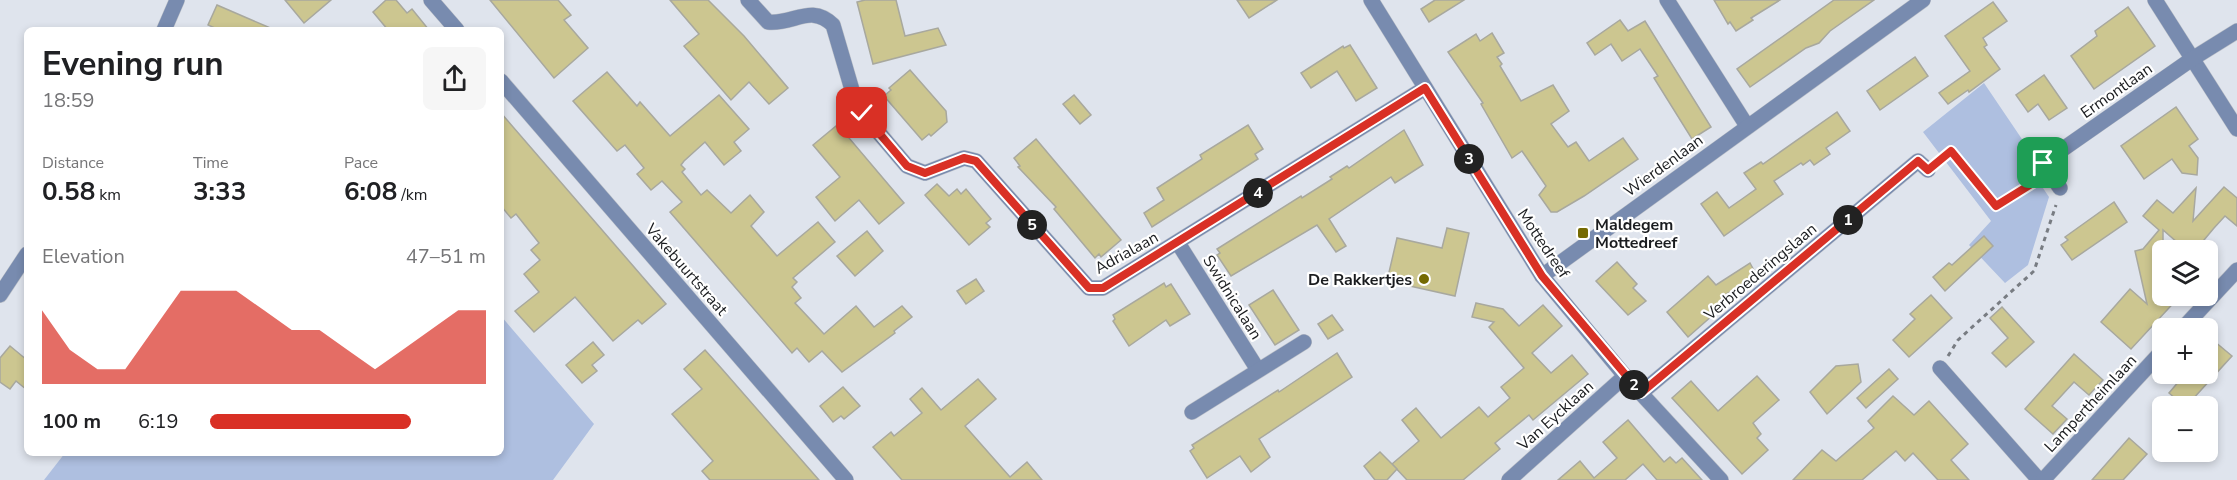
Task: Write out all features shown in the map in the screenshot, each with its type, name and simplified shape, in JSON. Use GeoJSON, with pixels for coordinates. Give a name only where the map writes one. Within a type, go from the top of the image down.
{"type":"FeatureCollection","features":[{"type":"Feature","properties":{"kind":"street"},"geometry":{"type":"LineString","coordinates":[[165,27],[177,0]]}},
{"type":"Feature","properties":{"kind":"street"},"geometry":{"type":"LineString","coordinates":[[431,0],[454,27]]}},
{"type":"Feature","properties":{"kind":"street","name":"Adrialaan"},"geometry":{"type":"LineString","coordinates":[[748,0],[768,22],[777,23],[814,13],[826,17],[833,25],[855,100],[862,113],[907,166],[925,173],[964,158],[976,161],[1089,288],[1103,288],[1425,88]]}},
{"type":"Feature","properties":{"kind":"street","name":"Mottedreef"},"geometry":{"type":"LineString","coordinates":[[1371,0],[1542,276],[1625,376],[1721,480]]}},
{"type":"Feature","properties":{"kind":"street"},"geometry":{"type":"LineString","coordinates":[[1667,0],[1747,126]]}},
{"type":"Feature","properties":{"kind":"street"},"geometry":{"type":"LineString","coordinates":[[2155,0],[2237,129]]}},
{"type":"Feature","properties":{"kind":"street","name":"Wierdenlaan"},"geometry":{"type":"LineString","coordinates":[[1542,276],[1918,1]]}},
{"type":"Feature","properties":{"kind":"street","name":"Ermontlaan"},"geometry":{"type":"LineString","coordinates":[[2049,173],[2043,163],[2192,58],[2237,31]]}},
{"type":"Feature","properties":{"kind":"street","name":"Vakebuurtstraat"},"geometry":{"type":"LineString","coordinates":[[504,84],[846,480]]}},
{"type":"Feature","properties":{"kind":"street","name":"Verbroederingslaan"},"geometry":{"type":"LineString","coordinates":[[1641,393],[1918,161],[1928,170]]}},
{"type":"Feature","properties":{"kind":"street"},"geometry":{"type":"LineString","coordinates":[[2049,173],[2060,188]]}},
{"type":"Feature","properties":{"kind":"street","name":"Swidnicalaan"},"geometry":{"type":"LineString","coordinates":[[1178,243],[1258,370]]}},
{"type":"Feature","properties":{"kind":"street"},"geometry":{"type":"LineString","coordinates":[[0,295],[24,259]]}},
{"type":"Feature","properties":{"kind":"street"},"geometry":{"type":"LineString","coordinates":[[2192,318],[2237,270]]}},
{"type":"Feature","properties":{"kind":"street"},"geometry":{"type":"LineString","coordinates":[[1192,412],[1304,342]]}},
{"type":"Feature","properties":{"kind":"street","name":"Lampertheimlaan"},"geometry":{"type":"LineString","coordinates":[[1940,368],[2041,480],[2152,362]]}},
{"type":"Feature","properties":{"kind":"street","name":"Van Eycklaan"},"geometry":{"type":"LineString","coordinates":[[1509,480],[1625,376]]}},
{"type":"Feature","properties":{"kind":"path"},"geometry":{"type":"LineString","coordinates":[[1928,170],[1951,151],[1996,206],[2049,173]]}},
{"type":"Feature","properties":{"kind":"path"},"geometry":{"type":"LineString","coordinates":[[1940,368],[1958,340],[2034,271],[2060,188]]}},
{"type":"Feature","properties":{"kind":"shaded area"},"geometry":{"type":"Polygon","coordinates":[[[1984,83],[2030,151],[2022,157],[2049,197],[2028,265],[2005,283],[1969,245],[1991,221],[1923,132],[1984,83]]]}},
{"type":"Feature","properties":{"kind":"shaded area"},"geometry":{"type":"Polygon","coordinates":[[[504,319],[594,424],[553,480],[44,480],[63,456],[504,456],[504,319]]]}},
{"type":"Feature","properties":{"kind":"building"},"geometry":{"type":"Polygon","coordinates":[[[285,0],[331,0],[304,23],[285,0]]]}},
{"type":"Feature","properties":{"kind":"building"},"geometry":{"type":"Polygon","coordinates":[[[386,0],[396,0],[407,13],[412,9],[427,27],[386,27],[373,12],[386,0]]]}},
{"type":"Feature","properties":{"kind":"building"},"geometry":{"type":"Polygon","coordinates":[[[490,0],[558,0],[571,15],[564,20],[588,48],[554,78],[490,0]]]}},
{"type":"Feature","properties":{"kind":"building"},"geometry":{"type":"Polygon","coordinates":[[[670,0],[708,0],[744,36],[788,88],[769,104],[749,82],[731,100],[684,46],[699,34],[670,0]]]}},
{"type":"Feature","properties":{"kind":"building"},"geometry":{"type":"Polygon","coordinates":[[[896,0],[905,36],[938,28],[946,45],[873,64],[857,2],[896,0]]]}},
{"type":"Feature","properties":{"kind":"building"},"geometry":{"type":"Polygon","coordinates":[[[1237,0],[1277,0],[1249,18],[1237,0]]]}},
{"type":"Feature","properties":{"kind":"building"},"geometry":{"type":"Polygon","coordinates":[[[1435,0],[1464,0],[1429,22],[1421,9],[1435,0]]]}},
{"type":"Feature","properties":{"kind":"building"},"geometry":{"type":"Polygon","coordinates":[[[1714,0],[1780,0],[1751,18],[1753,20],[1736,31],[1730,22],[1728,24],[1714,0]]]}},
{"type":"Feature","properties":{"kind":"building"},"geometry":{"type":"Polygon","coordinates":[[[1834,0],[1874,0],[1830,31],[1819,43],[1806,48],[1750,87],[1737,69],[1834,0]]]}},
{"type":"Feature","properties":{"kind":"building"},"geometry":{"type":"Polygon","coordinates":[[[1993,2],[2007,21],[1983,38],[1987,45],[1984,47],[2000,69],[1948,104],[1939,93],[1970,71],[1945,36],[1993,2]]]}},
{"type":"Feature","properties":{"kind":"building"},"geometry":{"type":"Polygon","coordinates":[[[217,5],[268,27],[212,27],[208,25],[217,5]]]}},
{"type":"Feature","properties":{"kind":"building"},"geometry":{"type":"Polygon","coordinates":[[[2128,7],[2155,46],[2094,89],[2071,56],[2097,36],[2095,31],[2128,7]]]}},
{"type":"Feature","properties":{"kind":"building"},"geometry":{"type":"Polygon","coordinates":[[[1620,20],[1628,31],[1645,21],[1711,127],[1692,139],[1654,78],[1658,76],[1640,49],[1622,61],[1611,44],[1595,55],[1587,43],[1620,20]]]}},
{"type":"Feature","properties":{"kind":"building"},"geometry":{"type":"Polygon","coordinates":[[[1492,33],[1504,53],[1497,57],[1502,64],[1500,66],[1521,101],[1553,85],[1569,111],[1551,124],[1568,147],[1576,142],[1589,161],[1623,138],[1638,159],[1584,196],[1557,212],[1551,212],[1539,195],[1546,186],[1522,151],[1512,158],[1481,104],[1483,103],[1448,52],[1476,34],[1480,41],[1492,33]]]}},
{"type":"Feature","properties":{"kind":"building"},"geometry":{"type":"Polygon","coordinates":[[[1350,45],[1377,88],[1356,101],[1337,71],[1311,88],[1301,73],[1343,46],[1344,48],[1350,45]]]}},
{"type":"Feature","properties":{"kind":"building"},"geometry":{"type":"Polygon","coordinates":[[[1915,57],[1928,76],[1880,110],[1867,91],[1915,57]]]}},
{"type":"Feature","properties":{"kind":"building"},"geometry":{"type":"Polygon","coordinates":[[[910,70],[946,111],[947,122],[931,136],[929,134],[922,140],[884,96],[891,90],[889,88],[910,70]]]}},
{"type":"Feature","properties":{"kind":"building"},"geometry":{"type":"Polygon","coordinates":[[[607,72],[637,106],[640,102],[670,136],[719,95],[749,129],[734,142],[741,151],[724,165],[705,142],[684,161],[681,165],[685,169],[682,172],[701,195],[707,190],[731,213],[750,195],[764,212],[751,226],[777,256],[818,222],[835,242],[793,278],[797,282],[792,287],[801,298],[795,303],[824,334],[856,306],[874,327],[902,306],[912,317],[894,331],[895,333],[842,372],[822,351],[809,362],[797,348],[792,353],[670,212],[682,202],[662,181],[651,190],[637,174],[644,168],[625,145],[617,151],[573,101],[607,72]]]}},
{"type":"Feature","properties":{"kind":"building"},"geometry":{"type":"Polygon","coordinates":[[[2044,75],[2067,108],[2049,120],[2038,104],[2028,112],[2016,95],[2044,75]]]}},
{"type":"Feature","properties":{"kind":"building"},"geometry":{"type":"Polygon","coordinates":[[[1074,95],[1091,115],[1080,124],[1063,104],[1074,95]]]}},
{"type":"Feature","properties":{"kind":"building"},"geometry":{"type":"Polygon","coordinates":[[[2176,107],[2198,139],[2189,146],[2198,158],[2197,175],[2182,173],[2172,159],[2144,179],[2121,146],[2176,107]]]}},
{"type":"Feature","properties":{"kind":"building"},"geometry":{"type":"Polygon","coordinates":[[[1837,112],[1850,131],[1826,148],[1830,154],[1814,165],[1810,160],[1803,165],[1801,163],[1774,181],[1783,194],[1724,236],[1701,204],[1717,192],[1729,208],[1756,189],[1744,173],[1761,162],[1763,164],[1837,112]]]}},
{"type":"Feature","properties":{"kind":"building"},"geometry":{"type":"Polygon","coordinates":[[[504,116],[666,304],[642,324],[638,320],[613,341],[575,297],[534,332],[515,311],[539,292],[524,274],[540,260],[531,250],[539,243],[516,214],[511,218],[504,210],[504,116]]]}},
{"type":"Feature","properties":{"kind":"building"},"geometry":{"type":"Polygon","coordinates":[[[1248,125],[1263,149],[1255,154],[1258,159],[1152,227],[1144,213],[1164,200],[1157,188],[1202,159],[1200,155],[1248,125]]]}},
{"type":"Feature","properties":{"kind":"building"},"geometry":{"type":"Polygon","coordinates":[[[836,126],[844,132],[904,203],[879,224],[859,200],[835,221],[816,197],[840,177],[813,145],[836,126]]]}},
{"type":"Feature","properties":{"kind":"building"},"geometry":{"type":"Polygon","coordinates":[[[1404,130],[1423,165],[1395,183],[1391,177],[1329,219],[1346,246],[1336,252],[1317,225],[1231,276],[1217,255],[1220,253],[1217,249],[1332,179],[1330,177],[1347,166],[1349,168],[1404,130]]]}},
{"type":"Feature","properties":{"kind":"building"},"geometry":{"type":"Polygon","coordinates":[[[1036,139],[1121,240],[1101,257],[1099,254],[1095,258],[1054,209],[1056,207],[1018,167],[1020,166],[1014,158],[1036,139]]]}},
{"type":"Feature","properties":{"kind":"building"},"geometry":{"type":"Polygon","coordinates":[[[937,184],[949,196],[957,189],[961,194],[966,189],[991,219],[986,223],[990,227],[969,245],[925,195],[937,184]]]}},
{"type":"Feature","properties":{"kind":"building"},"geometry":{"type":"Polygon","coordinates":[[[2224,187],[2237,198],[2237,226],[2225,216],[2204,240],[2174,240],[2163,230],[2163,240],[2152,240],[2152,306],[2171,306],[2160,318],[2152,318],[2152,326],[2131,349],[2101,322],[2130,289],[2147,304],[2135,251],[2143,249],[2159,230],[2143,216],[2157,200],[2173,213],[2196,188],[2193,221],[2224,187]]]}},
{"type":"Feature","properties":{"kind":"building"},"geometry":{"type":"Polygon","coordinates":[[[2114,202],[2127,222],[2072,260],[2061,245],[2068,240],[2065,237],[2114,202]]]}},
{"type":"Feature","properties":{"kind":"building"},"geometry":{"type":"Polygon","coordinates":[[[1447,228],[1469,233],[1455,296],[1387,281],[1397,238],[1442,248],[1447,228]]]}},
{"type":"Feature","properties":{"kind":"building"},"geometry":{"type":"Polygon","coordinates":[[[867,231],[883,251],[855,276],[837,256],[867,231]]]}},
{"type":"Feature","properties":{"kind":"building"},"geometry":{"type":"Polygon","coordinates":[[[1984,236],[1993,246],[1945,291],[1933,277],[1949,263],[1952,265],[1984,236]]]}},
{"type":"Feature","properties":{"kind":"building"},"geometry":{"type":"Polygon","coordinates":[[[1617,262],[1637,284],[1633,288],[1646,301],[1628,315],[1596,281],[1617,262]]]}},
{"type":"Feature","properties":{"kind":"building"},"geometry":{"type":"Polygon","coordinates":[[[1750,263],[1757,276],[1725,295],[1730,300],[1688,337],[1667,312],[1708,276],[1716,285],[1750,263]]]}},
{"type":"Feature","properties":{"kind":"building"},"geometry":{"type":"Polygon","coordinates":[[[976,279],[984,291],[966,304],[957,291],[976,279]]]}},
{"type":"Feature","properties":{"kind":"building"},"geometry":{"type":"Polygon","coordinates":[[[1164,283],[1166,287],[1171,284],[1190,314],[1170,326],[1166,320],[1129,346],[1113,321],[1115,319],[1113,315],[1164,283]]]}},
{"type":"Feature","properties":{"kind":"building"},"geometry":{"type":"Polygon","coordinates":[[[1273,290],[1299,330],[1275,345],[1249,305],[1273,290]]]}},
{"type":"Feature","properties":{"kind":"building"},"geometry":{"type":"Polygon","coordinates":[[[1931,295],[1952,318],[1909,357],[1893,340],[1915,319],[1910,314],[1931,295]]]}},
{"type":"Feature","properties":{"kind":"building"},"geometry":{"type":"Polygon","coordinates":[[[1476,303],[1503,309],[1519,326],[1543,305],[1562,326],[1532,353],[1551,373],[1572,355],[1588,374],[1533,420],[1529,415],[1495,443],[1500,449],[1463,480],[1407,480],[1392,464],[1419,441],[1402,420],[1416,408],[1441,438],[1479,407],[1488,417],[1510,398],[1501,387],[1524,368],[1489,327],[1494,322],[1472,317],[1476,303]]]}},
{"type":"Feature","properties":{"kind":"building"},"geometry":{"type":"Polygon","coordinates":[[[2002,307],[2034,342],[2006,367],[1992,353],[2008,338],[1990,318],[2002,307]]]}},
{"type":"Feature","properties":{"kind":"building"},"geometry":{"type":"Polygon","coordinates":[[[1332,315],[1343,330],[1328,339],[1318,324],[1332,315]]]}},
{"type":"Feature","properties":{"kind":"building"},"geometry":{"type":"Polygon","coordinates":[[[593,342],[604,355],[592,365],[597,371],[582,383],[566,365],[593,342]]]}},
{"type":"Feature","properties":{"kind":"building"},"geometry":{"type":"Polygon","coordinates":[[[2218,344],[2232,356],[2218,371],[2218,344]]]}},
{"type":"Feature","properties":{"kind":"building"},"geometry":{"type":"Polygon","coordinates":[[[10,346],[24,358],[24,388],[16,381],[10,389],[0,382],[0,358],[10,346]]]}},
{"type":"Feature","properties":{"kind":"building"},"geometry":{"type":"Polygon","coordinates":[[[705,350],[819,480],[710,480],[702,471],[713,461],[672,414],[702,389],[684,369],[705,350]]]}},
{"type":"Feature","properties":{"kind":"building"},"geometry":{"type":"Polygon","coordinates":[[[1337,353],[1352,377],[1259,439],[1270,457],[1251,472],[1240,456],[1207,478],[1190,451],[1194,448],[1192,445],[1278,390],[1279,392],[1337,353]]]}},
{"type":"Feature","properties":{"kind":"building"},"geometry":{"type":"Polygon","coordinates":[[[2074,354],[2103,380],[2089,395],[2074,382],[2052,406],[2067,419],[2053,434],[2025,409],[2074,354]]]}},
{"type":"Feature","properties":{"kind":"building"},"geometry":{"type":"Polygon","coordinates":[[[1858,364],[1861,382],[1827,414],[1810,392],[1836,366],[1858,364]]]}},
{"type":"Feature","properties":{"kind":"building"},"geometry":{"type":"Polygon","coordinates":[[[1889,369],[1898,379],[1866,408],[1857,398],[1889,369]]]}},
{"type":"Feature","properties":{"kind":"building"},"geometry":{"type":"Polygon","coordinates":[[[1757,376],[1779,400],[1753,423],[1761,434],[1757,438],[1768,450],[1742,474],[1672,398],[1691,381],[1718,411],[1757,376]]]}},
{"type":"Feature","properties":{"kind":"building"},"geometry":{"type":"Polygon","coordinates":[[[978,379],[996,399],[965,426],[1010,477],[1027,462],[1042,480],[902,480],[873,447],[891,432],[894,436],[922,413],[910,399],[922,388],[941,410],[978,379]]]}},
{"type":"Feature","properties":{"kind":"building"},"geometry":{"type":"Polygon","coordinates":[[[2177,384],[2207,384],[2196,396],[2172,396],[2169,393],[2177,384]]]}},
{"type":"Feature","properties":{"kind":"building"},"geometry":{"type":"Polygon","coordinates":[[[843,387],[860,406],[844,419],[841,416],[833,422],[820,406],[843,387]]]}},
{"type":"Feature","properties":{"kind":"building"},"geometry":{"type":"Polygon","coordinates":[[[1893,396],[1914,415],[1929,401],[1968,444],[1951,460],[1969,480],[1938,480],[1913,453],[1905,461],[1896,451],[1862,480],[1793,480],[1822,450],[1836,461],[1874,428],[1868,421],[1893,396]]]}},
{"type":"Feature","properties":{"kind":"building"},"geometry":{"type":"Polygon","coordinates":[[[1628,420],[1664,462],[1670,457],[1676,463],[1682,458],[1702,480],[1657,480],[1643,464],[1625,480],[1558,480],[1580,461],[1594,478],[1617,458],[1603,442],[1628,420]]]}},
{"type":"Feature","properties":{"kind":"building"},"geometry":{"type":"Polygon","coordinates":[[[2129,438],[2147,454],[2123,480],[2092,480],[2129,438]]]}},
{"type":"Feature","properties":{"kind":"building"},"geometry":{"type":"Polygon","coordinates":[[[1380,452],[1397,469],[1387,480],[1375,480],[1364,466],[1380,452]]]}},
{"type":"Feature","properties":{"kind":"place","name":"Maldegem Mottedreef"},"geometry":{"type":"Point","coordinates":[1583,233]}},
{"type":"Feature","properties":{"kind":"place","name":"De Rakkertjes"},"geometry":{"type":"Point","coordinates":[1424,279]}},
{"type":"Feature","properties":{"kind":"route"},"geometry":{"type":"LineString","coordinates":[[862,113],[907,166],[925,173],[964,158],[976,161],[1081,281],[1089,288],[1103,288],[1425,88],[1542,276],[1641,393],[1918,161],[1928,170],[1951,151],[1996,206],[2049,173],[2043,163]]}}]}
